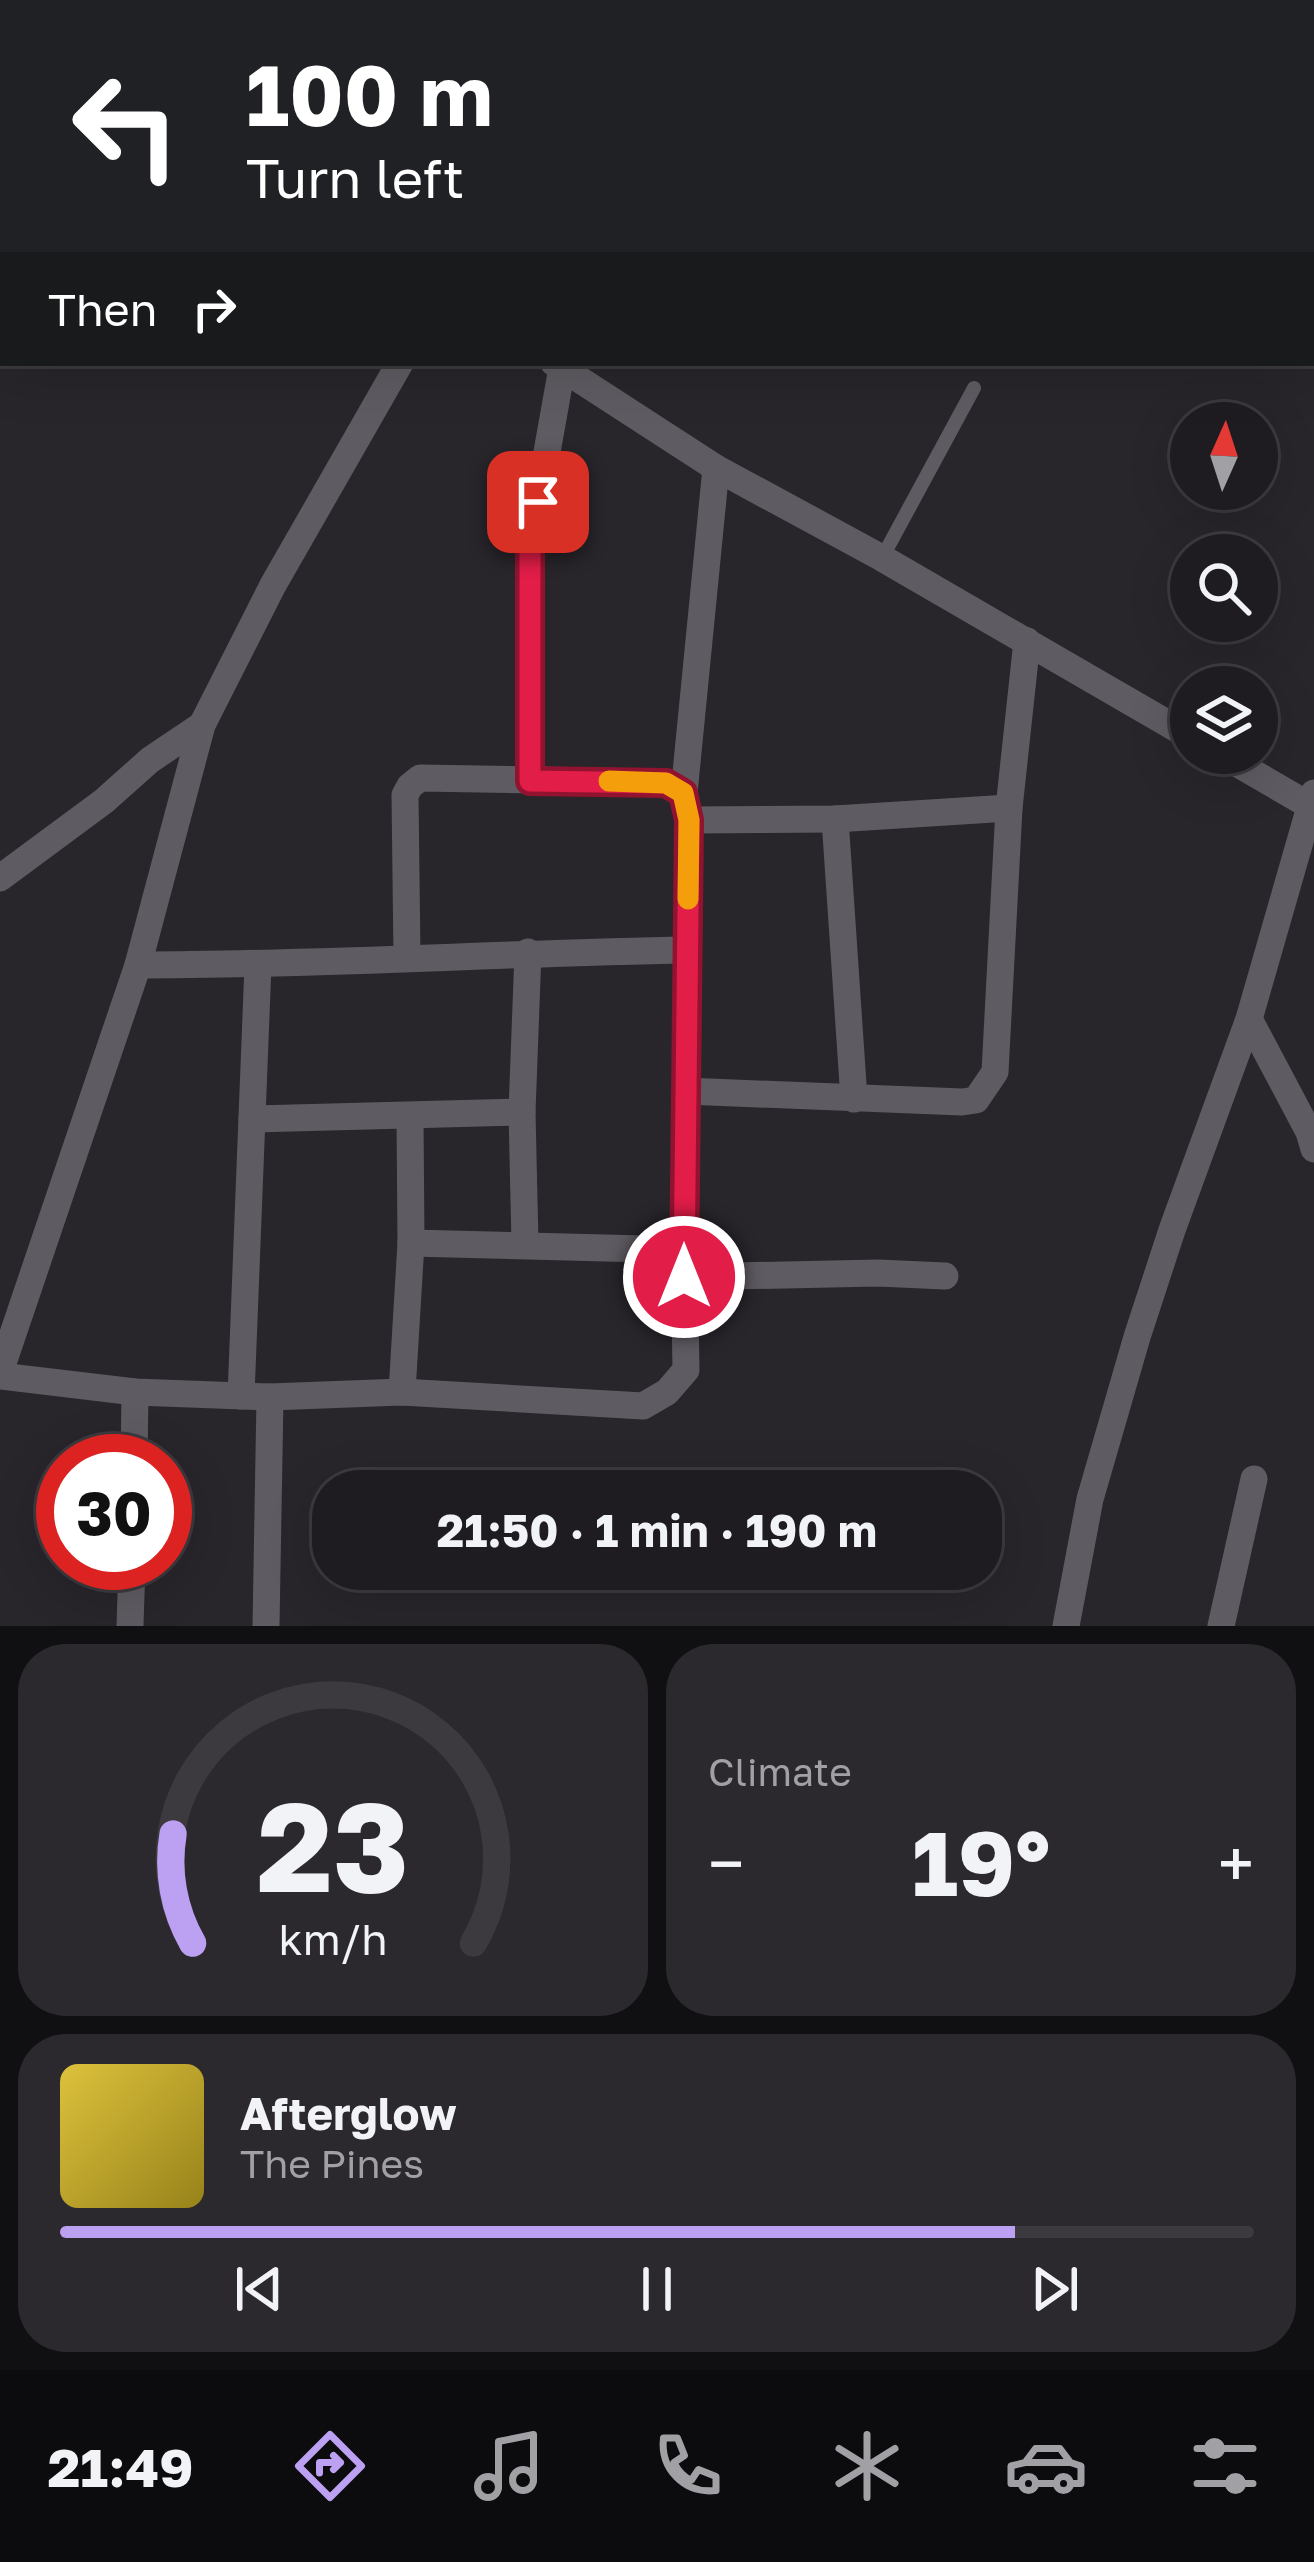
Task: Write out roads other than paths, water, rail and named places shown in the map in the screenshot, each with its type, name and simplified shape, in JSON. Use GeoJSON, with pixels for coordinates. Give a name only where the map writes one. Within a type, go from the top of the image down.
{"type":"FeatureCollection","features":[{"type":"Feature","properties":{"kind":"street"},"geometry":{"type":"LineString","coordinates":[[398,366],[273,585],[202,725],[138,965],[0,1374],[135,1392],[269,1397],[402,1392],[643,1406],[667,1391],[686,1370],[686,806],[716,468]]}},
{"type":"Feature","properties":{"kind":"street"},"geometry":{"type":"LineString","coordinates":[[530,781],[530,547],[558,366],[716,468],[1170,725]]}},
{"type":"Feature","properties":{"kind":"street"},"geometry":{"type":"LineString","coordinates":[[686,1090],[854,1100],[976,1100],[995,1072],[1009,808],[1027,641]]}},
{"type":"Feature","properties":{"kind":"street"},"geometry":{"type":"LineString","coordinates":[[0,878],[104,801],[149,760],[202,725]]}},
{"type":"Feature","properties":{"kind":"street"},"geometry":{"type":"LineString","coordinates":[[1066,1626],[1090,1499],[1137,1337],[1249,1019],[1312,802],[1259,774]]}},
{"type":"Feature","properties":{"kind":"street"},"geometry":{"type":"LineString","coordinates":[[407,958],[405,795],[420,778],[666,783],[686,806],[835,819],[1009,808]]}},
{"type":"Feature","properties":{"kind":"street"},"geometry":{"type":"LineString","coordinates":[[835,819],[854,1100]]}},
{"type":"Feature","properties":{"kind":"street"},"geometry":{"type":"LineString","coordinates":[[138,965],[687,950]]}},
{"type":"Feature","properties":{"kind":"street"},"geometry":{"type":"LineString","coordinates":[[525,1244],[522,1112],[528,952]]}},
{"type":"Feature","properties":{"kind":"street"},"geometry":{"type":"LineString","coordinates":[[241,1396],[258,965]]}},
{"type":"Feature","properties":{"kind":"street"},"geometry":{"type":"LineString","coordinates":[[1249,1019],[1314,1149]]}},
{"type":"Feature","properties":{"kind":"street"},"geometry":{"type":"LineString","coordinates":[[252,1119],[522,1112]]}},
{"type":"Feature","properties":{"kind":"street"},"geometry":{"type":"LineString","coordinates":[[402,1392],[411,1243],[410,1116]]}},
{"type":"Feature","properties":{"kind":"street"},"geometry":{"type":"LineString","coordinates":[[411,1243],[525,1244],[684,1264],[945,1276]]}},
{"type":"Feature","properties":{"kind":"street"},"geometry":{"type":"LineString","coordinates":[[134,1434],[135,1392]]}},
{"type":"Feature","properties":{"kind":"street"},"geometry":{"type":"LineString","coordinates":[[266,1626],[269,1397]]}},
{"type":"Feature","properties":{"kind":"street"},"geometry":{"type":"LineString","coordinates":[[1221,1626],[1254,1479]]}},
{"type":"Feature","properties":{"kind":"street"},"geometry":{"type":"LineString","coordinates":[[130,1626],[131,1590]]}},
{"type":"Feature","properties":{"kind":"lane"},"geometry":{"type":"LineString","coordinates":[[882,558],[974,388]]}}]}
